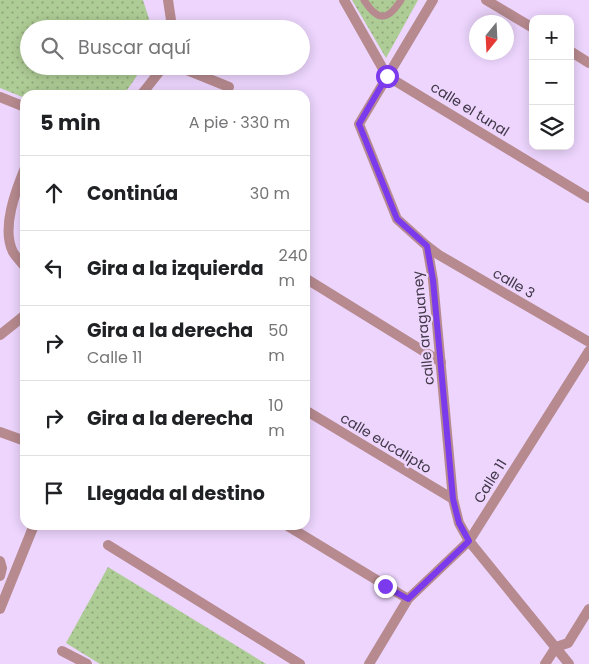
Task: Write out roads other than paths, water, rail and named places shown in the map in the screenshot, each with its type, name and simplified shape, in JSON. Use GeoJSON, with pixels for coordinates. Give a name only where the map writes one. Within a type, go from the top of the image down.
{"type":"FeatureCollection","features":[{"type":"Feature","properties":{"kind":"street"},"geometry":{"type":"LineString","coordinates":[[168,0],[171,20]]}},
{"type":"Feature","properties":{"kind":"street"},"geometry":{"type":"LineString","coordinates":[[344,0],[387,76]]}},
{"type":"Feature","properties":{"kind":"street"},"geometry":{"type":"LineString","coordinates":[[427,246],[397,219],[359,124],[433,0]]}},
{"type":"Feature","properties":{"kind":"street"},"geometry":{"type":"LineString","coordinates":[[486,0],[529,26]]}},
{"type":"Feature","properties":{"kind":"street"},"geometry":{"type":"LineString","coordinates":[[574,54],[589,63]]}},
{"type":"Feature","properties":{"kind":"street"},"geometry":{"type":"LineString","coordinates":[[145,90],[157,75]]}},
{"type":"Feature","properties":{"kind":"street"},"geometry":{"type":"LineString","coordinates":[[200,75],[229,87]]}},
{"type":"Feature","properties":{"kind":"street","name":"calle el tunal"},"geometry":{"type":"LineString","coordinates":[[387,76],[589,198]]}},
{"type":"Feature","properties":{"kind":"street"},"geometry":{"type":"LineString","coordinates":[[0,97],[20,105]]}},
{"type":"Feature","properties":{"kind":"street"},"geometry":{"type":"LineString","coordinates":[[20,180],[4,217],[4,237],[20,261]]}},
{"type":"Feature","properties":{"kind":"street","name":"calle 3"},"geometry":{"type":"LineString","coordinates":[[427,246],[439,255],[589,342]]}},
{"type":"Feature","properties":{"kind":"street","name":"calle araguaney"},"geometry":{"type":"LineString","coordinates":[[427,246],[433,280],[453,499],[459,523],[469,541],[569,664]]}},
{"type":"Feature","properties":{"kind":"street"},"geometry":{"type":"LineString","coordinates":[[310,281],[441,362]]}},
{"type":"Feature","properties":{"kind":"street"},"geometry":{"type":"LineString","coordinates":[[0,335],[20,319]]}},
{"type":"Feature","properties":{"kind":"street","name":"Calle 11"},"geometry":{"type":"LineString","coordinates":[[369,664],[408,599],[469,541],[589,351]]}},
{"type":"Feature","properties":{"kind":"street","name":"calle eucalipto"},"geometry":{"type":"LineString","coordinates":[[310,413],[453,499]]}},
{"type":"Feature","properties":{"kind":"street"},"geometry":{"type":"LineString","coordinates":[[0,432],[20,439]]}},
{"type":"Feature","properties":{"kind":"street"},"geometry":{"type":"LineString","coordinates":[[0,609],[32,530]]}},
{"type":"Feature","properties":{"kind":"street"},"geometry":{"type":"LineString","coordinates":[[294,530],[408,599]]}},
{"type":"Feature","properties":{"kind":"street"},"geometry":{"type":"LineString","coordinates":[[108,545],[300,664]]}},
{"type":"Feature","properties":{"kind":"street"},"geometry":{"type":"LineString","coordinates":[[0,576],[1,562]]}},
{"type":"Feature","properties":{"kind":"street"},"geometry":{"type":"LineString","coordinates":[[545,664],[556,647],[568,643],[589,609]]}},
{"type":"Feature","properties":{"kind":"street"},"geometry":{"type":"LineString","coordinates":[[62,651],[87,664]]}},
{"type":"Feature","properties":{"kind":"lane"},"geometry":{"type":"LineString","coordinates":[[364,0],[376,14],[384,16],[393,13],[401,0]]}}]}
